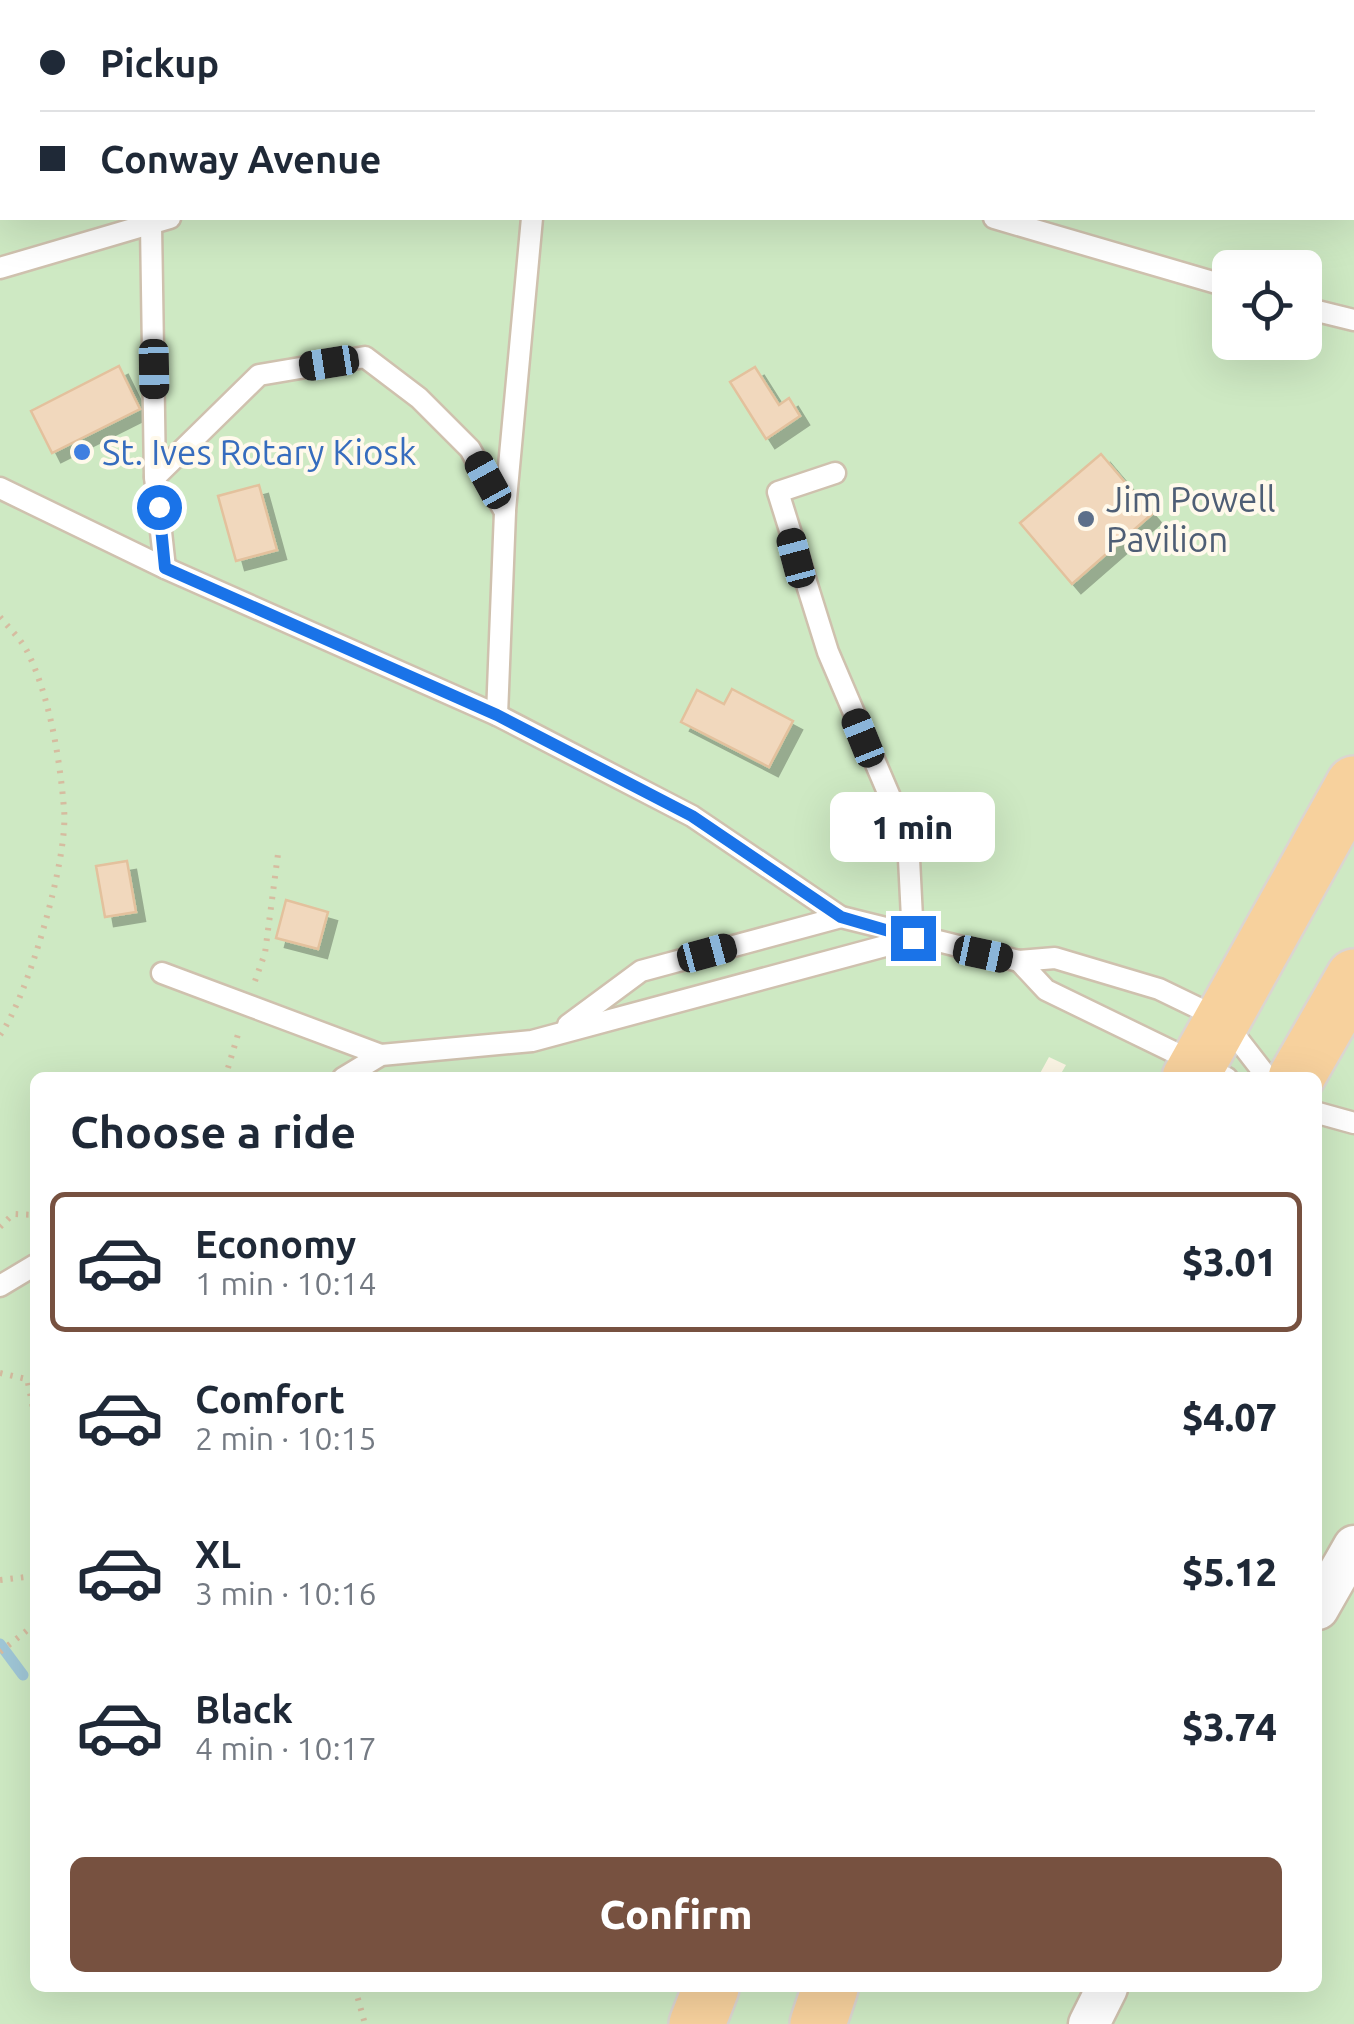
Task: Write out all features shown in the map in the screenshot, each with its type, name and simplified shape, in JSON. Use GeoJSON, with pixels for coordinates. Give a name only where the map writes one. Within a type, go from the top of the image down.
{"type":"FeatureCollection","features":[{"type":"Feature","properties":{"kind":"highway"},"geometry":{"type":"LineString","coordinates":[[1205,1072],[1223,1020],[1354,784]]}},
{"type":"Feature","properties":{"kind":"highway"},"geometry":{"type":"LineString","coordinates":[[1299,1072],[1354,977]]}},
{"type":"Feature","properties":{"kind":"highway"},"geometry":{"type":"LineString","coordinates":[[697,2024],[709,1992]]}},
{"type":"Feature","properties":{"kind":"highway"},"geometry":{"type":"LineString","coordinates":[[818,2024],[829,1992]]}},
{"type":"Feature","properties":{"kind":"street"},"geometry":{"type":"LineString","coordinates":[[1322,1602],[1354,1546]]}},
{"type":"Feature","properties":{"kind":"street"},"geometry":{"type":"LineString","coordinates":[[1089,2024],[1105,1992]]}},
{"type":"Feature","properties":{"kind":"lane"},"geometry":{"type":"LineString","coordinates":[[497,715],[505,512],[532,220]]}},
{"type":"Feature","properties":{"kind":"lane"},"geometry":{"type":"LineString","coordinates":[[1001,220],[1212,282]]}},
{"type":"Feature","properties":{"kind":"lane"},"geometry":{"type":"LineString","coordinates":[[0,268],[160,221],[155,477],[165,568]]}},
{"type":"Feature","properties":{"kind":"lane"},"geometry":{"type":"LineString","coordinates":[[1322,312],[1354,320]]}},
{"type":"Feature","properties":{"kind":"lane"},"geometry":{"type":"LineString","coordinates":[[155,477],[259,375],[364,358],[419,398],[470,449],[505,512]]}},
{"type":"Feature","properties":{"kind":"lane"},"geometry":{"type":"LineString","coordinates":[[835,474],[778,492],[828,652],[908,839],[913,938]]}},
{"type":"Feature","properties":{"kind":"lane"},"geometry":{"type":"LineString","coordinates":[[0,488],[165,568],[497,715],[692,816],[841,917],[913,938],[1018,961],[1056,958],[1159,989],[1223,1020],[1263,1072]]}},
{"type":"Feature","properties":{"kind":"lane"},"geometry":{"type":"LineString","coordinates":[[560,1031],[641,971],[841,917]]}},
{"type":"Feature","properties":{"kind":"lane"},"geometry":{"type":"LineString","coordinates":[[353,1072],[381,1055],[532,1041],[913,938]]}},
{"type":"Feature","properties":{"kind":"lane"},"geometry":{"type":"LineString","coordinates":[[1018,961],[1046,990],[1200,1072]]}},
{"type":"Feature","properties":{"kind":"lane"},"geometry":{"type":"LineString","coordinates":[[162,973],[381,1055]]}},
{"type":"Feature","properties":{"kind":"lane"},"geometry":{"type":"LineString","coordinates":[[1322,1116],[1338,1123],[1354,1123]]}},
{"type":"Feature","properties":{"kind":"lane"},"geometry":{"type":"LineString","coordinates":[[0,1286],[30,1269]]}},
{"type":"Feature","properties":{"kind":"path"},"geometry":{"type":"LineString","coordinates":[[0,618],[28,652],[51,730],[65,813],[49,906],[33,963],[0,1035]]}},
{"type":"Feature","properties":{"kind":"path"},"geometry":{"type":"LineString","coordinates":[[227,1072],[246,1003],[266,953],[278,854]]}},
{"type":"Feature","properties":{"kind":"path"},"geometry":{"type":"LineString","coordinates":[[0,1227],[14,1214],[30,1215]]}},
{"type":"Feature","properties":{"kind":"path"},"geometry":{"type":"LineString","coordinates":[[0,1374],[30,1382]]}},
{"type":"Feature","properties":{"kind":"path"},"geometry":{"type":"LineString","coordinates":[[0,1580],[30,1577]]}},
{"type":"Feature","properties":{"kind":"path"},"geometry":{"type":"LineString","coordinates":[[0,1652],[30,1628]]}},
{"type":"Feature","properties":{"kind":"path"},"geometry":{"type":"LineString","coordinates":[[356,1992],[364,2024]]}},
{"type":"Feature","properties":{"kind":"green space"},"geometry":{"type":"Polygon","coordinates":[[[0,220],[1354,220],[1354,2024],[0,2024],[0,220]]]}},
{"type":"Feature","properties":{"kind":"building"},"geometry":{"type":"Polygon","coordinates":[[[119,366],[140,409],[52,453],[31,411],[119,366]]]}},
{"type":"Feature","properties":{"kind":"building"},"geometry":{"type":"Polygon","coordinates":[[[755,367],[779,405],[789,398],[800,416],[766,439],[730,382],[755,367]]]}},
{"type":"Feature","properties":{"kind":"building","name":"Jim Powell Pavilion"},"geometry":{"type":"Polygon","coordinates":[[[1101,454],[1152,514],[1072,584],[1020,523],[1101,454]]]}},
{"type":"Feature","properties":{"kind":"building"},"geometry":{"type":"Polygon","coordinates":[[[259,485],[277,550],[236,561],[218,496],[259,485]]]}},
{"type":"Feature","properties":{"kind":"building"},"geometry":{"type":"Polygon","coordinates":[[[732,689],[793,721],[769,767],[681,722],[697,690],[724,704],[732,689]]]}},
{"type":"Feature","properties":{"kind":"building"},"geometry":{"type":"Polygon","coordinates":[[[127,861],[136,912],[105,917],[96,866],[127,861]]]}},
{"type":"Feature","properties":{"kind":"building"},"geometry":{"type":"Polygon","coordinates":[[[286,900],[328,912],[318,949],[276,938],[286,900]]]}},
{"type":"Feature","properties":{"kind":"waterway"},"geometry":{"type":"LineString","coordinates":[[0,1644],[23,1675]]}},
{"type":"Feature","properties":{"kind":"place","name":"St. Ives Rotary Kiosk"},"geometry":{"type":"Point","coordinates":[82,452]}},
{"type":"Feature","properties":{"kind":"place","name":"Jim Powell Pavilion"},"geometry":{"type":"Point","coordinates":[1086,519]}},
{"type":"Feature","properties":{"kind":"route"},"geometry":{"type":"LineString","coordinates":[[159,507],[165,568],[497,715],[692,816],[841,917],[913,938]]}}]}
